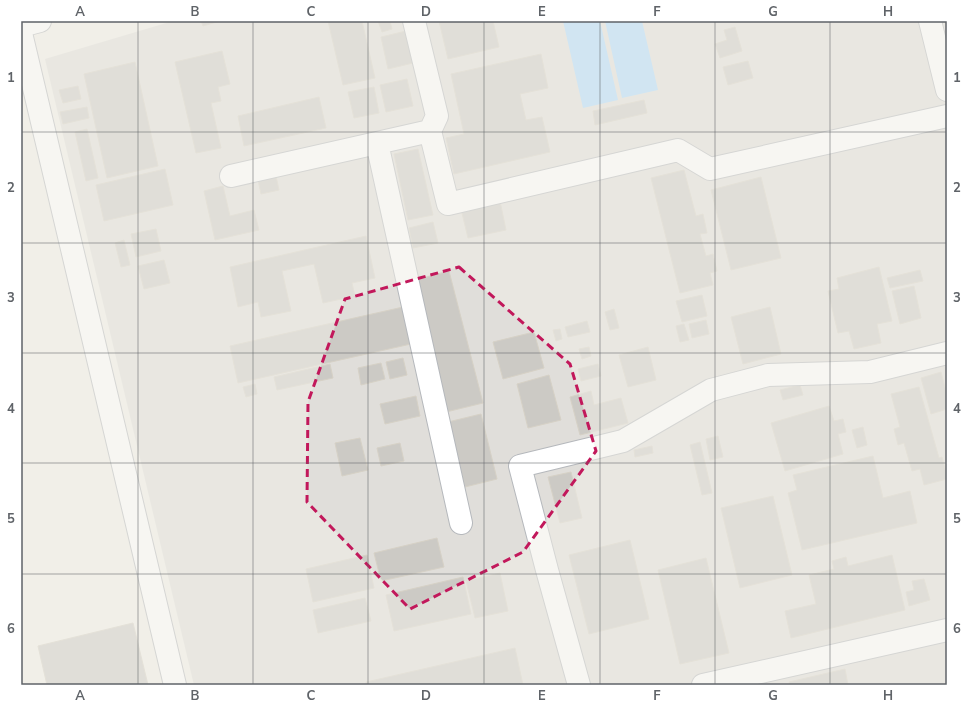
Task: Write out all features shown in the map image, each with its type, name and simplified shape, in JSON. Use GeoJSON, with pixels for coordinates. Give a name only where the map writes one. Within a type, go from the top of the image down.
{"type":"FeatureCollection","features":[{"type":"Feature","properties":{"kind":"street"},"geometry":{"type":"LineString","coordinates":[[414,21],[437,116],[430,131],[448,204],[678,150],[710,169],[947,116]]}},
{"type":"Feature","properties":{"kind":"street"},"geometry":{"type":"LineString","coordinates":[[930,21],[947,90]]}},
{"type":"Feature","properties":{"kind":"street"},"geometry":{"type":"LineString","coordinates":[[30,25],[175,685]]}},
{"type":"Feature","properties":{"kind":"street"},"geometry":{"type":"LineString","coordinates":[[232,176],[430,131]]}},
{"type":"Feature","properties":{"kind":"street"},"geometry":{"type":"LineString","coordinates":[[377,143],[461,523]]}},
{"type":"Feature","properties":{"kind":"street"},"geometry":{"type":"LineString","coordinates":[[579,685],[520,466],[623,441],[711,390],[761,376],[870,372],[947,353]]}},
{"type":"Feature","properties":{"kind":"street"},"geometry":{"type":"LineString","coordinates":[[703,685],[947,630]]}},
{"type":"Feature","properties":{"kind":"highlighted area"},"geometry":{"type":"Polygon","coordinates":[[[459,267],[570,364],[596,451],[523,552],[410,609],[307,502],[308,402],[345,299],[459,267]]]}},
{"type":"Feature","properties":{"kind":"shaded area"},"geometry":{"type":"Polygon","coordinates":[[[173,21],[947,21],[947,685],[194,685],[45,59],[173,21]]]}},
{"type":"Feature","properties":{"kind":"water"},"geometry":{"type":"Polygon","coordinates":[[[563,21],[600,21],[618,100],[583,108],[563,21]]]}},
{"type":"Feature","properties":{"kind":"water"},"geometry":{"type":"Polygon","coordinates":[[[605,21],[642,21],[658,90],[622,98],[605,21]]]}},
{"type":"Feature","properties":{"kind":"building"},"geometry":{"type":"Polygon","coordinates":[[[201,21],[220,21],[203,26],[201,21]]]}},
{"type":"Feature","properties":{"kind":"building"},"geometry":{"type":"Polygon","coordinates":[[[328,21],[362,21],[375,78],[343,85],[328,21]]]}},
{"type":"Feature","properties":{"kind":"building"},"geometry":{"type":"Polygon","coordinates":[[[378,21],[390,21],[392,29],[382,32],[378,21]]]}},
{"type":"Feature","properties":{"kind":"building"},"geometry":{"type":"Polygon","coordinates":[[[439,21],[493,21],[499,47],[448,59],[439,21]]]}},
{"type":"Feature","properties":{"kind":"building"},"geometry":{"type":"Polygon","coordinates":[[[735,27],[742,51],[720,58],[715,44],[727,40],[724,30],[735,27]]]}},
{"type":"Feature","properties":{"kind":"building"},"geometry":{"type":"Polygon","coordinates":[[[406,31],[413,63],[388,69],[381,37],[406,31]]]}},
{"type":"Feature","properties":{"kind":"building"},"geometry":{"type":"Polygon","coordinates":[[[222,51],[230,84],[218,87],[221,101],[211,103],[221,148],[196,153],[175,62],[222,51]]]}},
{"type":"Feature","properties":{"kind":"building"},"geometry":{"type":"Polygon","coordinates":[[[541,54],[548,88],[520,94],[526,120],[542,117],[550,152],[454,174],[446,138],[464,134],[451,74],[541,54]]]}},
{"type":"Feature","properties":{"kind":"building"},"geometry":{"type":"Polygon","coordinates":[[[748,61],[753,78],[728,85],[723,67],[748,61]]]}},
{"type":"Feature","properties":{"kind":"building"},"geometry":{"type":"Polygon","coordinates":[[[135,62],[158,166],[107,178],[84,74],[135,62]]]}},
{"type":"Feature","properties":{"kind":"building"},"geometry":{"type":"Polygon","coordinates":[[[407,79],[413,106],[386,112],[380,85],[407,79]]]}},
{"type":"Feature","properties":{"kind":"building"},"geometry":{"type":"Polygon","coordinates":[[[78,86],[81,99],[63,103],[59,90],[78,86]]]}},
{"type":"Feature","properties":{"kind":"building"},"geometry":{"type":"Polygon","coordinates":[[[374,87],[379,113],[354,118],[348,92],[374,87]]]}},
{"type":"Feature","properties":{"kind":"building"},"geometry":{"type":"Polygon","coordinates":[[[319,97],[326,128],[244,146],[238,116],[319,97]]]}},
{"type":"Feature","properties":{"kind":"building"},"geometry":{"type":"Polygon","coordinates":[[[644,100],[647,113],[595,125],[593,111],[644,100]]]}},
{"type":"Feature","properties":{"kind":"building"},"geometry":{"type":"Polygon","coordinates":[[[87,107],[89,118],[63,124],[60,112],[87,107]]]}},
{"type":"Feature","properties":{"kind":"building"},"geometry":{"type":"Polygon","coordinates":[[[87,129],[98,178],[86,181],[75,132],[87,129]]]}},
{"type":"Feature","properties":{"kind":"building"},"geometry":{"type":"Polygon","coordinates":[[[418,149],[433,215],[408,220],[394,154],[418,149]]]}},
{"type":"Feature","properties":{"kind":"building"},"geometry":{"type":"Polygon","coordinates":[[[165,169],[173,205],[104,221],[96,185],[165,169]]]}},
{"type":"Feature","properties":{"kind":"building"},"geometry":{"type":"Polygon","coordinates":[[[684,170],[696,216],[703,214],[707,233],[700,234],[706,256],[713,254],[717,271],[710,273],[713,285],[680,293],[651,178],[684,170]]]}},
{"type":"Feature","properties":{"kind":"building"},"geometry":{"type":"Polygon","coordinates":[[[276,176],[279,190],[261,194],[258,180],[276,176]]]}},
{"type":"Feature","properties":{"kind":"building"},"geometry":{"type":"Polygon","coordinates":[[[761,177],[781,258],[731,270],[711,190],[761,177]]]}},
{"type":"Feature","properties":{"kind":"building"},"geometry":{"type":"Polygon","coordinates":[[[223,186],[230,216],[254,210],[259,230],[215,240],[204,191],[223,186]]]}},
{"type":"Feature","properties":{"kind":"building"},"geometry":{"type":"Polygon","coordinates":[[[500,201],[506,230],[468,238],[461,209],[500,201]]]}},
{"type":"Feature","properties":{"kind":"building"},"geometry":{"type":"Polygon","coordinates":[[[433,222],[438,243],[413,248],[409,228],[433,222]]]}},
{"type":"Feature","properties":{"kind":"building"},"geometry":{"type":"Polygon","coordinates":[[[156,229],[161,251],[136,257],[131,234],[156,229]]]}},
{"type":"Feature","properties":{"kind":"building"},"geometry":{"type":"Polygon","coordinates":[[[366,236],[375,278],[352,283],[355,296],[323,303],[314,264],[282,271],[291,311],[261,317],[258,302],[238,307],[230,267],[366,236]]]}},
{"type":"Feature","properties":{"kind":"building"},"geometry":{"type":"Polygon","coordinates":[[[124,240],[130,265],[121,267],[115,243],[124,240]]]}},
{"type":"Feature","properties":{"kind":"building"},"geometry":{"type":"Polygon","coordinates":[[[164,260],[170,283],[144,289],[138,266],[164,260]]]}},
{"type":"Feature","properties":{"kind":"building"},"geometry":{"type":"Polygon","coordinates":[[[879,267],[892,321],[877,324],[881,343],[854,349],[849,331],[838,333],[828,291],[839,289],[837,278],[879,267]]]}},
{"type":"Feature","properties":{"kind":"building"},"geometry":{"type":"Polygon","coordinates":[[[920,270],[923,281],[890,288],[887,278],[920,270]]]}},
{"type":"Feature","properties":{"kind":"building"},"geometry":{"type":"Polygon","coordinates":[[[449,271],[483,403],[446,412],[416,280],[449,271]]]}},
{"type":"Feature","properties":{"kind":"building"},"geometry":{"type":"Polygon","coordinates":[[[914,286],[921,318],[900,324],[892,291],[914,286]]]}},
{"type":"Feature","properties":{"kind":"building"},"geometry":{"type":"Polygon","coordinates":[[[702,295],[707,316],[682,322],[676,301],[702,295]]]}},
{"type":"Feature","properties":{"kind":"building"},"geometry":{"type":"Polygon","coordinates":[[[403,307],[411,344],[238,383],[230,346],[403,307]]]}},
{"type":"Feature","properties":{"kind":"building"},"geometry":{"type":"Polygon","coordinates":[[[770,307],[781,354],[743,364],[731,317],[770,307]]]}},
{"type":"Feature","properties":{"kind":"building"},"geometry":{"type":"Polygon","coordinates":[[[614,309],[619,328],[610,330],[605,312],[614,309]]]}},
{"type":"Feature","properties":{"kind":"building"},"geometry":{"type":"Polygon","coordinates":[[[706,320],[709,334],[692,338],[689,324],[706,320]]]}},
{"type":"Feature","properties":{"kind":"building"},"geometry":{"type":"Polygon","coordinates":[[[587,321],[590,332],[568,337],[565,327],[587,321]]]}},
{"type":"Feature","properties":{"kind":"building"},"geometry":{"type":"Polygon","coordinates":[[[684,324],[689,340],[680,342],[676,326],[684,324]]]}},
{"type":"Feature","properties":{"kind":"building"},"geometry":{"type":"Polygon","coordinates":[[[560,329],[562,339],[556,341],[553,330],[560,329]]]}},
{"type":"Feature","properties":{"kind":"building"},"geometry":{"type":"Polygon","coordinates":[[[534,332],[544,368],[503,379],[493,342],[534,332]]]}},
{"type":"Feature","properties":{"kind":"building"},"geometry":{"type":"Polygon","coordinates":[[[589,347],[591,356],[582,359],[579,349],[589,347]]]}},
{"type":"Feature","properties":{"kind":"building"},"geometry":{"type":"Polygon","coordinates":[[[648,347],[656,380],[628,387],[619,355],[648,347]]]}},
{"type":"Feature","properties":{"kind":"building"},"geometry":{"type":"Polygon","coordinates":[[[403,358],[407,375],[390,379],[386,362],[403,358]]]}},
{"type":"Feature","properties":{"kind":"building"},"geometry":{"type":"Polygon","coordinates":[[[381,363],[385,379],[361,385],[358,368],[381,363]]]}},
{"type":"Feature","properties":{"kind":"building"},"geometry":{"type":"Polygon","coordinates":[[[330,364],[333,378],[277,390],[274,377],[330,364]]]}},
{"type":"Feature","properties":{"kind":"building"},"geometry":{"type":"Polygon","coordinates":[[[598,364],[601,376],[581,381],[578,369],[598,364]]]}},
{"type":"Feature","properties":{"kind":"building"},"geometry":{"type":"Polygon","coordinates":[[[941,372],[947,395],[947,409],[931,414],[921,378],[941,372]]]}},
{"type":"Feature","properties":{"kind":"building"},"geometry":{"type":"Polygon","coordinates":[[[549,375],[561,420],[528,428],[517,384],[549,375]]]}},
{"type":"Feature","properties":{"kind":"building"},"geometry":{"type":"Polygon","coordinates":[[[255,384],[257,394],[246,397],[243,387],[255,384]]]}},
{"type":"Feature","properties":{"kind":"building"},"geometry":{"type":"Polygon","coordinates":[[[800,385],[803,395],[783,400],[780,390],[800,385]]]}},
{"type":"Feature","properties":{"kind":"building"},"geometry":{"type":"Polygon","coordinates":[[[919,387],[939,458],[942,457],[947,476],[947,479],[924,485],[920,469],[912,471],[904,443],[898,445],[894,429],[900,427],[891,394],[919,387]]]}},
{"type":"Feature","properties":{"kind":"building"},"geometry":{"type":"Polygon","coordinates":[[[591,391],[594,405],[621,398],[628,423],[580,435],[570,397],[591,391]]]}},
{"type":"Feature","properties":{"kind":"building"},"geometry":{"type":"Polygon","coordinates":[[[416,396],[420,416],[385,424],[380,404],[416,396]]]}},
{"type":"Feature","properties":{"kind":"building"},"geometry":{"type":"Polygon","coordinates":[[[829,406],[834,421],[843,419],[846,432],[838,434],[843,454],[785,471],[771,423],[829,406]]]}},
{"type":"Feature","properties":{"kind":"building"},"geometry":{"type":"Polygon","coordinates":[[[481,414],[497,479],[465,487],[448,422],[481,414]]]}},
{"type":"Feature","properties":{"kind":"building"},"geometry":{"type":"Polygon","coordinates":[[[863,427],[867,445],[857,448],[852,430],[863,427]]]}},
{"type":"Feature","properties":{"kind":"building"},"geometry":{"type":"Polygon","coordinates":[[[718,436],[723,457],[710,460],[706,439],[718,436]]]}},
{"type":"Feature","properties":{"kind":"building"},"geometry":{"type":"Polygon","coordinates":[[[360,438],[368,470],[342,476],[335,443],[360,438]]]}},
{"type":"Feature","properties":{"kind":"building"},"geometry":{"type":"Polygon","coordinates":[[[700,442],[712,493],[702,495],[690,445],[700,442]]]}},
{"type":"Feature","properties":{"kind":"building"},"geometry":{"type":"Polygon","coordinates":[[[400,443],[404,461],[381,466],[377,448],[400,443]]]}},
{"type":"Feature","properties":{"kind":"building"},"geometry":{"type":"Polygon","coordinates":[[[652,446],[653,453],[635,457],[634,450],[652,446]]]}},
{"type":"Feature","properties":{"kind":"building"},"geometry":{"type":"Polygon","coordinates":[[[873,456],[883,498],[910,491],[917,523],[802,550],[788,493],[797,490],[793,475],[873,456]]]}},
{"type":"Feature","properties":{"kind":"building"},"geometry":{"type":"Polygon","coordinates":[[[571,472],[582,518],[560,523],[548,477],[571,472]]]}},
{"type":"Feature","properties":{"kind":"building"},"geometry":{"type":"Polygon","coordinates":[[[773,496],[792,575],[740,588],[721,508],[773,496]]]}},
{"type":"Feature","properties":{"kind":"building"},"geometry":{"type":"Polygon","coordinates":[[[437,538],[444,567],[381,581],[374,553],[437,538]]]}},
{"type":"Feature","properties":{"kind":"building"},"geometry":{"type":"Polygon","coordinates":[[[630,540],[649,619],[589,634],[569,555],[630,540]]]}},
{"type":"Feature","properties":{"kind":"building"},"geometry":{"type":"Polygon","coordinates":[[[367,555],[374,588],[313,602],[306,569],[367,555]]]}},
{"type":"Feature","properties":{"kind":"building"},"geometry":{"type":"Polygon","coordinates":[[[892,555],[905,610],[791,638],[785,611],[816,604],[809,575],[834,569],[832,561],[846,557],[848,566],[892,555]]]}},
{"type":"Feature","properties":{"kind":"building"},"geometry":{"type":"Polygon","coordinates":[[[706,558],[729,653],[680,664],[658,570],[706,558]]]}},
{"type":"Feature","properties":{"kind":"building"},"geometry":{"type":"Polygon","coordinates":[[[500,573],[508,611],[475,618],[466,581],[500,573]]]}},
{"type":"Feature","properties":{"kind":"building"},"geometry":{"type":"Polygon","coordinates":[[[463,577],[471,614],[394,631],[386,595],[463,577]]]}},
{"type":"Feature","properties":{"kind":"building"},"geometry":{"type":"Polygon","coordinates":[[[924,579],[930,600],[909,606],[906,592],[914,590],[912,581],[924,579]]]}},
{"type":"Feature","properties":{"kind":"building"},"geometry":{"type":"Polygon","coordinates":[[[365,598],[371,621],[318,633],[313,610],[365,598]]]}},
{"type":"Feature","properties":{"kind":"building"},"geometry":{"type":"Polygon","coordinates":[[[133,623],[148,685],[47,685],[38,646],[133,623]]]}},
{"type":"Feature","properties":{"kind":"building"},"geometry":{"type":"Polygon","coordinates":[[[515,648],[523,685],[366,685],[366,682],[515,648]]]}},
{"type":"Feature","properties":{"kind":"building"},"geometry":{"type":"Polygon","coordinates":[[[845,669],[848,685],[790,685],[789,682],[845,669]]]}}]}
